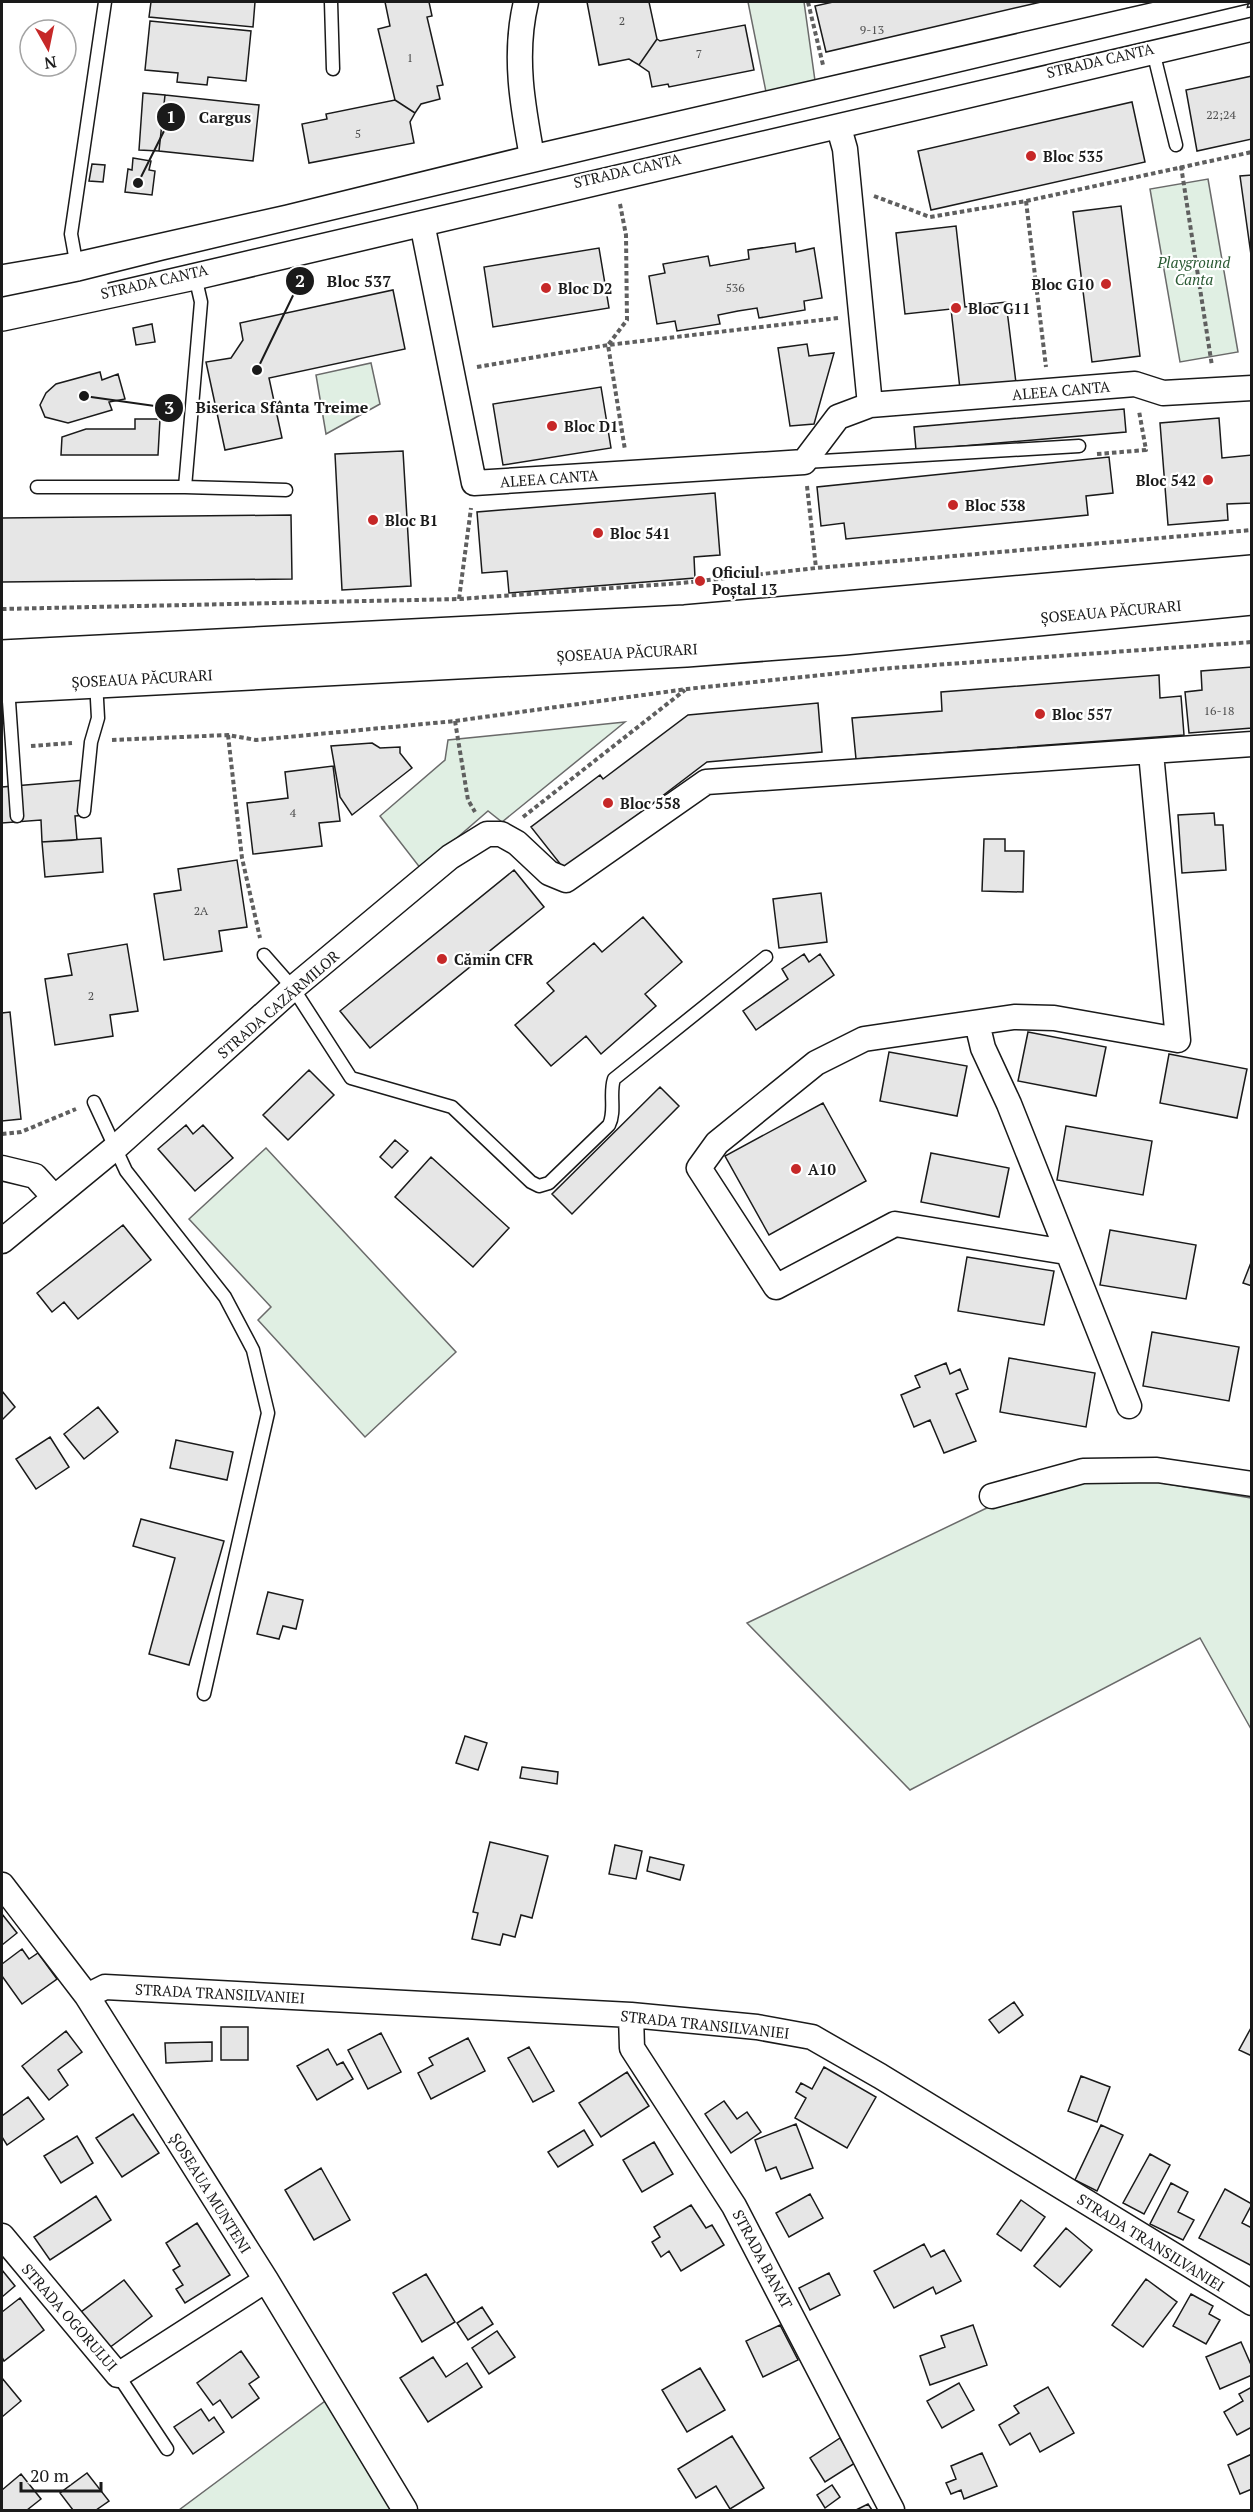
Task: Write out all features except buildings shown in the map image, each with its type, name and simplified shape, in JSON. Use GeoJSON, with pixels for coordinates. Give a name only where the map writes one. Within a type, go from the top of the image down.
{"type":"FeatureCollection","features":[{"type":"Feature","properties":{"kind":"main road","name":"STRADA CANTA"},"geometry":{"type":"LineString","coordinates":[[1149,35],[1231,2]]}},
{"type":"Feature","properties":{"kind":"main road","name":"STRADA CANTA"},"geometry":{"type":"LineString","coordinates":[[191,259],[533,162],[831,96],[1149,35],[1251,24]]}},
{"type":"Feature","properties":{"kind":"main road","name":"STRADA CANTA"},"geometry":{"type":"LineString","coordinates":[[2,314],[81,283],[191,259],[421,218],[831,96]]}},
{"type":"Feature","properties":{"kind":"main road","name":"STRADA CANTA"},"geometry":{"type":"LineString","coordinates":[[2,282],[81,283]]}},
{"type":"Feature","properties":{"kind":"main road","name":"ȘOSEAUA PĂCURARI"},"geometry":{"type":"LineString","coordinates":[[4,676],[685,622],[1251,572]]}},
{"type":"Feature","properties":{"kind":"main road","name":"ȘOSEAUA PĂCURARI"},"geometry":{"type":"LineString","coordinates":[[4,676],[96,680],[697,649],[854,637],[1251,598]]}},
{"type":"Feature","properties":{"kind":"street"},"geometry":{"type":"LineString","coordinates":[[526,2],[521,23],[519,64],[522,105],[533,162]]}},
{"type":"Feature","properties":{"kind":"street"},"geometry":{"type":"LineString","coordinates":[[831,96],[844,149],[870,405]]}},
{"type":"Feature","properties":{"kind":"street"},"geometry":{"type":"LineString","coordinates":[[421,218],[474,483]]}},
{"type":"Feature","properties":{"kind":"street","name":"ALEEA CANTA"},"geometry":{"type":"LineString","coordinates":[[474,483],[804,462],[838,417],[870,405],[1135,384],[1163,393],[1251,388]]}},
{"type":"Feature","properties":{"kind":"street"},"geometry":{"type":"LineString","coordinates":[[494,834],[517,843],[549,873],[566,880],[706,782],[1151,753],[1251,744]]}},
{"type":"Feature","properties":{"kind":"street"},"geometry":{"type":"LineString","coordinates":[[1066,1252],[895,1224],[776,1287],[699,1168],[717,1143],[816,1063],[864,1038],[1014,1017],[1054,1017],[1178,1040],[1151,753]]}},
{"type":"Feature","properties":{"kind":"street","name":"STRADA CAZĂRMILOR"},"geometry":{"type":"LineString","coordinates":[[2,1241],[116,1148],[293,988],[450,857],[494,834]]}},
{"type":"Feature","properties":{"kind":"street"},"geometry":{"type":"LineString","coordinates":[[977,1023],[983,1048],[1009,1104],[1129,1406]]}},
{"type":"Feature","properties":{"kind":"street"},"geometry":{"type":"LineString","coordinates":[[2,1168],[35,1176],[54,1197]]}},
{"type":"Feature","properties":{"kind":"street"},"geometry":{"type":"LineString","coordinates":[[992,1496],[1083,1471],[1157,1470],[1251,1484]]}},
{"type":"Feature","properties":{"kind":"street","name":"ȘOSEAUA MUNTENI"},"geometry":{"type":"LineString","coordinates":[[2,1885],[87,1996],[266,2280],[405,2511]]}},
{"type":"Feature","properties":{"kind":"street","name":"STRADA TRANSILVANIEI"},"geometry":{"type":"LineString","coordinates":[[87,1996],[105,1987],[631,2015],[757,2027],[812,2037],[880,2076],[1251,2303]]}},
{"type":"Feature","properties":{"kind":"street","name":"STRADA BANAT"},"geometry":{"type":"LineString","coordinates":[[631,2015],[632,2048],[735,2206],[892,2511]]}},
{"type":"Feature","properties":{"kind":"street","name":"STRADA OGORULUI"},"geometry":{"type":"LineString","coordinates":[[2,2236],[118,2374],[266,2280]]}},
{"type":"Feature","properties":{"kind":"lane"},"geometry":{"type":"LineString","coordinates":[[81,283],[71,234],[105,2]]}},
{"type":"Feature","properties":{"kind":"lane"},"geometry":{"type":"LineString","coordinates":[[331,2],[333,69]]}},
{"type":"Feature","properties":{"kind":"lane"},"geometry":{"type":"LineString","coordinates":[[1149,35],[1176,145]]}},
{"type":"Feature","properties":{"kind":"lane"},"geometry":{"type":"LineString","coordinates":[[186,487],[201,302],[191,259]]}},
{"type":"Feature","properties":{"kind":"lane"},"geometry":{"type":"LineString","coordinates":[[804,462],[1079,446]]}},
{"type":"Feature","properties":{"kind":"lane"},"geometry":{"type":"LineString","coordinates":[[37,487],[286,490]]}},
{"type":"Feature","properties":{"kind":"lane"},"geometry":{"type":"LineString","coordinates":[[4,676],[18,816]]}},
{"type":"Feature","properties":{"kind":"lane"},"geometry":{"type":"LineString","coordinates":[[84,810],[91,742],[98,718],[96,680]]}},
{"type":"Feature","properties":{"kind":"lane"},"geometry":{"type":"LineString","coordinates":[[264,955],[293,988],[351,1078],[452,1107],[531,1182],[539,1186],[549,1183],[609,1125],[612,1119],[614,1079],[766,957]]}},
{"type":"Feature","properties":{"kind":"lane"},"geometry":{"type":"LineString","coordinates":[[94,1102],[126,1171],[225,1297],[253,1350],[268,1413],[204,1694]]}},
{"type":"Feature","properties":{"kind":"lane"},"geometry":{"type":"LineString","coordinates":[[118,2374],[167,2449]]}},
{"type":"Feature","properties":{"kind":"path"},"geometry":{"type":"LineString","coordinates":[[808,2],[831,96]]}},
{"type":"Feature","properties":{"kind":"path"},"geometry":{"type":"LineString","coordinates":[[1176,145],[1216,390]]}},
{"type":"Feature","properties":{"kind":"path"},"geometry":{"type":"LineString","coordinates":[[848,187],[930,217],[1026,201],[1251,152]]}},
{"type":"Feature","properties":{"kind":"path"},"geometry":{"type":"LineString","coordinates":[[1026,201],[1049,391]]}},
{"type":"Feature","properties":{"kind":"path"},"geometry":{"type":"LineString","coordinates":[[620,204],[626,235],[627,320],[608,345],[628,473]]}},
{"type":"Feature","properties":{"kind":"path"},"geometry":{"type":"LineString","coordinates":[[453,372],[608,345],[862,315]]}},
{"type":"Feature","properties":{"kind":"path"},"geometry":{"type":"LineString","coordinates":[[1079,446],[1081,456],[1146,450],[1135,384]]}},
{"type":"Feature","properties":{"kind":"path"},"geometry":{"type":"LineString","coordinates":[[804,462],[816,568]]}},
{"type":"Feature","properties":{"kind":"path"},"geometry":{"type":"LineString","coordinates":[[459,599],[474,483]]}},
{"type":"Feature","properties":{"kind":"path"},"geometry":{"type":"LineString","coordinates":[[2,609],[459,599],[682,583],[816,568],[1251,530]]}},
{"type":"Feature","properties":{"kind":"path"},"geometry":{"type":"LineString","coordinates":[[12,747],[228,735],[256,740],[455,721],[687,689],[879,669],[1251,642]]}},
{"type":"Feature","properties":{"kind":"path"},"geometry":{"type":"LineString","coordinates":[[455,721],[468,800],[494,834],[687,689]]}},
{"type":"Feature","properties":{"kind":"path"},"geometry":{"type":"LineString","coordinates":[[228,735],[242,858],[264,955]]}},
{"type":"Feature","properties":{"kind":"path"},"geometry":{"type":"LineString","coordinates":[[2,1134],[21,1132],[94,1102]]}},
{"type":"Feature","properties":{"kind":"green space"},"geometry":{"type":"Polygon","coordinates":[[[748,2],[804,2],[816,88],[767,97],[748,2]]]}},
{"type":"Feature","properties":{"kind":"green space","name":"Playground Canta"},"geometry":{"type":"Polygon","coordinates":[[[1208,179],[1238,352],[1180,362],[1150,189],[1208,179]]]}},
{"type":"Feature","properties":{"kind":"green space"},"geometry":{"type":"Polygon","coordinates":[[[371,363],[380,404],[326,434],[316,375],[371,363]]]}},
{"type":"Feature","properties":{"kind":"green space"},"geometry":{"type":"Polygon","coordinates":[[[625,722],[502,822],[488,811],[421,869],[380,816],[445,760],[448,740],[625,722]]]}},
{"type":"Feature","properties":{"kind":"green space"},"geometry":{"type":"Polygon","coordinates":[[[266,1148],[456,1352],[365,1437],[258,1320],[271,1307],[189,1219],[266,1148]]]}},
{"type":"Feature","properties":{"kind":"green space"},"geometry":{"type":"Polygon","coordinates":[[[1074,1480],[1156,1482],[1251,1498],[1251,1729],[1200,1638],[910,1790],[747,1623],[993,1505],[1074,1480]]]}},
{"type":"Feature","properties":{"kind":"green space"},"geometry":{"type":"Polygon","coordinates":[[[340,2390],[401,2510],[179,2510],[340,2390]]]}},
{"type":"Feature","properties":{"kind":"tram line"},"geometry":{"type":"LineString","coordinates":[[2,297],[80,281],[1252,3]]}},
{"type":"Feature","properties":{"kind":"tram line"},"geometry":{"type":"LineString","coordinates":[[108,283],[1252,17]]}},
{"type":"Feature","properties":{"kind":"place","name":"Bloc 535"},"geometry":{"type":"Point","coordinates":[1031,156]}},
{"type":"Feature","properties":{"kind":"place","name":"Cargus"},"geometry":{"type":"Point","coordinates":[138,183]}},
{"type":"Feature","properties":{"kind":"place","name":"Bloc G10"},"geometry":{"type":"Point","coordinates":[1106,284]}},
{"type":"Feature","properties":{"kind":"place","name":"Bloc D2"},"geometry":{"type":"Point","coordinates":[546,288]}},
{"type":"Feature","properties":{"kind":"place","name":"Bloc G11"},"geometry":{"type":"Point","coordinates":[956,308]}},
{"type":"Feature","properties":{"kind":"place","name":"Bloc 537"},"geometry":{"type":"Point","coordinates":[257,370]}},
{"type":"Feature","properties":{"kind":"place","name":"Biserica Sfânta Treime"},"geometry":{"type":"Point","coordinates":[84,396]}},
{"type":"Feature","properties":{"kind":"place","name":"Bloc D1"},"geometry":{"type":"Point","coordinates":[552,426]}},
{"type":"Feature","properties":{"kind":"place","name":"Bloc 542"},"geometry":{"type":"Point","coordinates":[1208,480]}},
{"type":"Feature","properties":{"kind":"place","name":"Bloc 538"},"geometry":{"type":"Point","coordinates":[953,505]}},
{"type":"Feature","properties":{"kind":"place","name":"Bloc B1"},"geometry":{"type":"Point","coordinates":[373,520]}},
{"type":"Feature","properties":{"kind":"place","name":"Bloc 541"},"geometry":{"type":"Point","coordinates":[598,533]}},
{"type":"Feature","properties":{"kind":"place","name":"Oficiul Poștal 13"},"geometry":{"type":"Point","coordinates":[700,581]}},
{"type":"Feature","properties":{"kind":"place","name":"Bloc 557"},"geometry":{"type":"Point","coordinates":[1040,714]}},
{"type":"Feature","properties":{"kind":"place","name":"Bloc 558"},"geometry":{"type":"Point","coordinates":[608,803]}},
{"type":"Feature","properties":{"kind":"place","name":"Cămin CFR"},"geometry":{"type":"Point","coordinates":[442,959]}},
{"type":"Feature","properties":{"kind":"place","name":"A10"},"geometry":{"type":"Point","coordinates":[796,1169]}}]}
